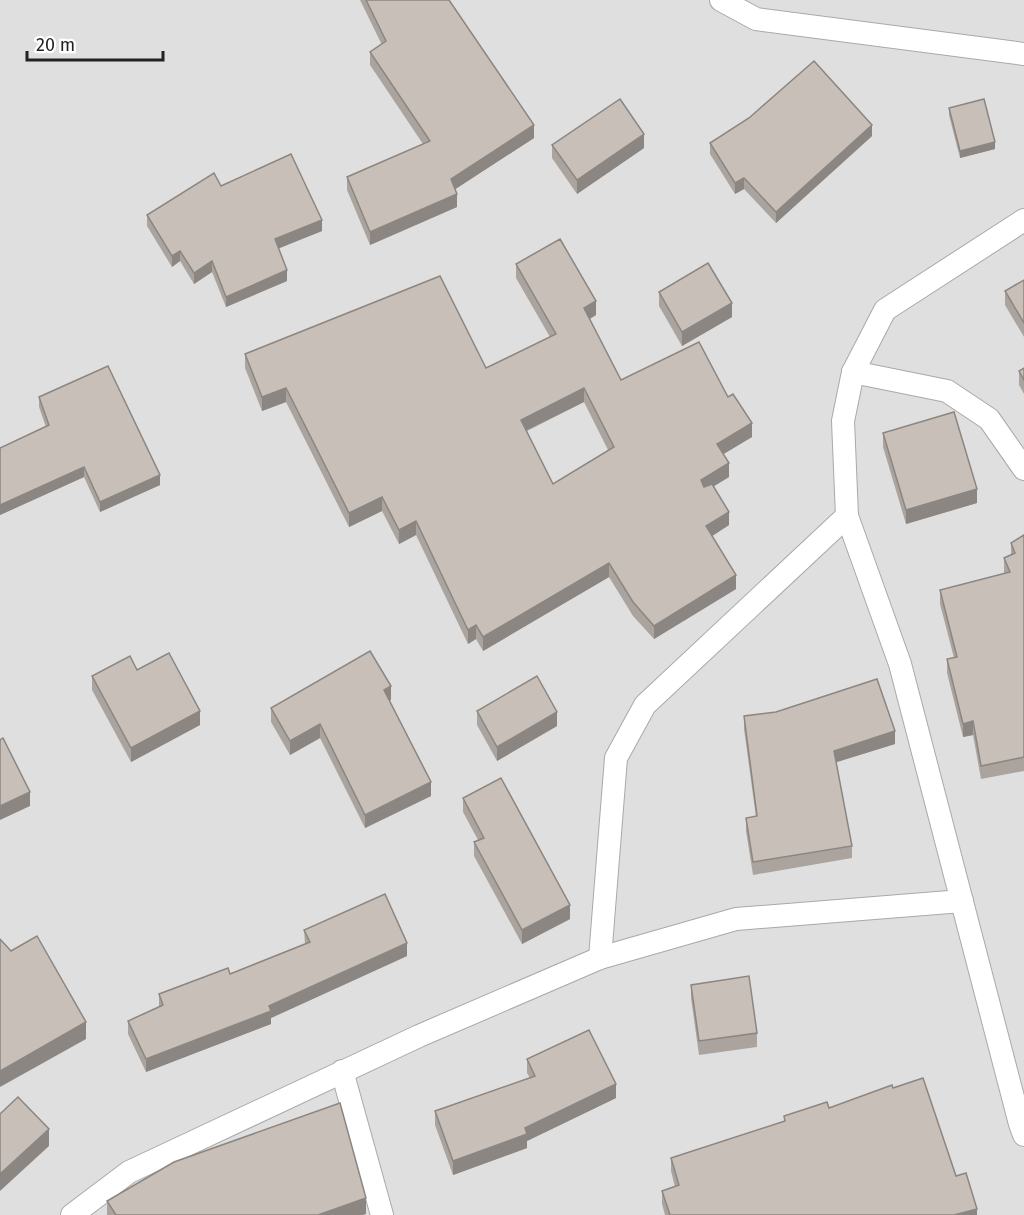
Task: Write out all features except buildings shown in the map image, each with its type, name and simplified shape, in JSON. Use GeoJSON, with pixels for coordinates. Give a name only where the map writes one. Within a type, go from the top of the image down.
{"type":"FeatureCollection","features":[{"type":"Feature","properties":{"kind":"lane"},"geometry":{"type":"LineString","coordinates":[[721,0],[756,19],[1024,54]]}},
{"type":"Feature","properties":{"kind":"lane"},"geometry":{"type":"LineString","coordinates":[[1024,220],[885,310],[853,372],[843,421],[847,516],[900,663],[1024,1135]]}},
{"type":"Feature","properties":{"kind":"lane"},"geometry":{"type":"LineString","coordinates":[[853,372],[947,390],[989,419],[1024,469]]}},
{"type":"Feature","properties":{"kind":"lane"},"geometry":{"type":"LineString","coordinates":[[600,958],[616,758],[645,705],[847,516]]}},
{"type":"Feature","properties":{"kind":"lane"},"geometry":{"type":"LineString","coordinates":[[72,1215],[129,1172],[430,1031],[600,958],[736,920],[962,901]]}},
{"type":"Feature","properties":{"kind":"lane"},"geometry":{"type":"LineString","coordinates":[[342,1071],[382,1215]]}},
{"type":"Feature","properties":{"kind":"shaded area"},"geometry":{"type":"Polygon","coordinates":[[[0,0],[1024,0],[1024,1215],[0,1215],[0,0]]]}}]}
